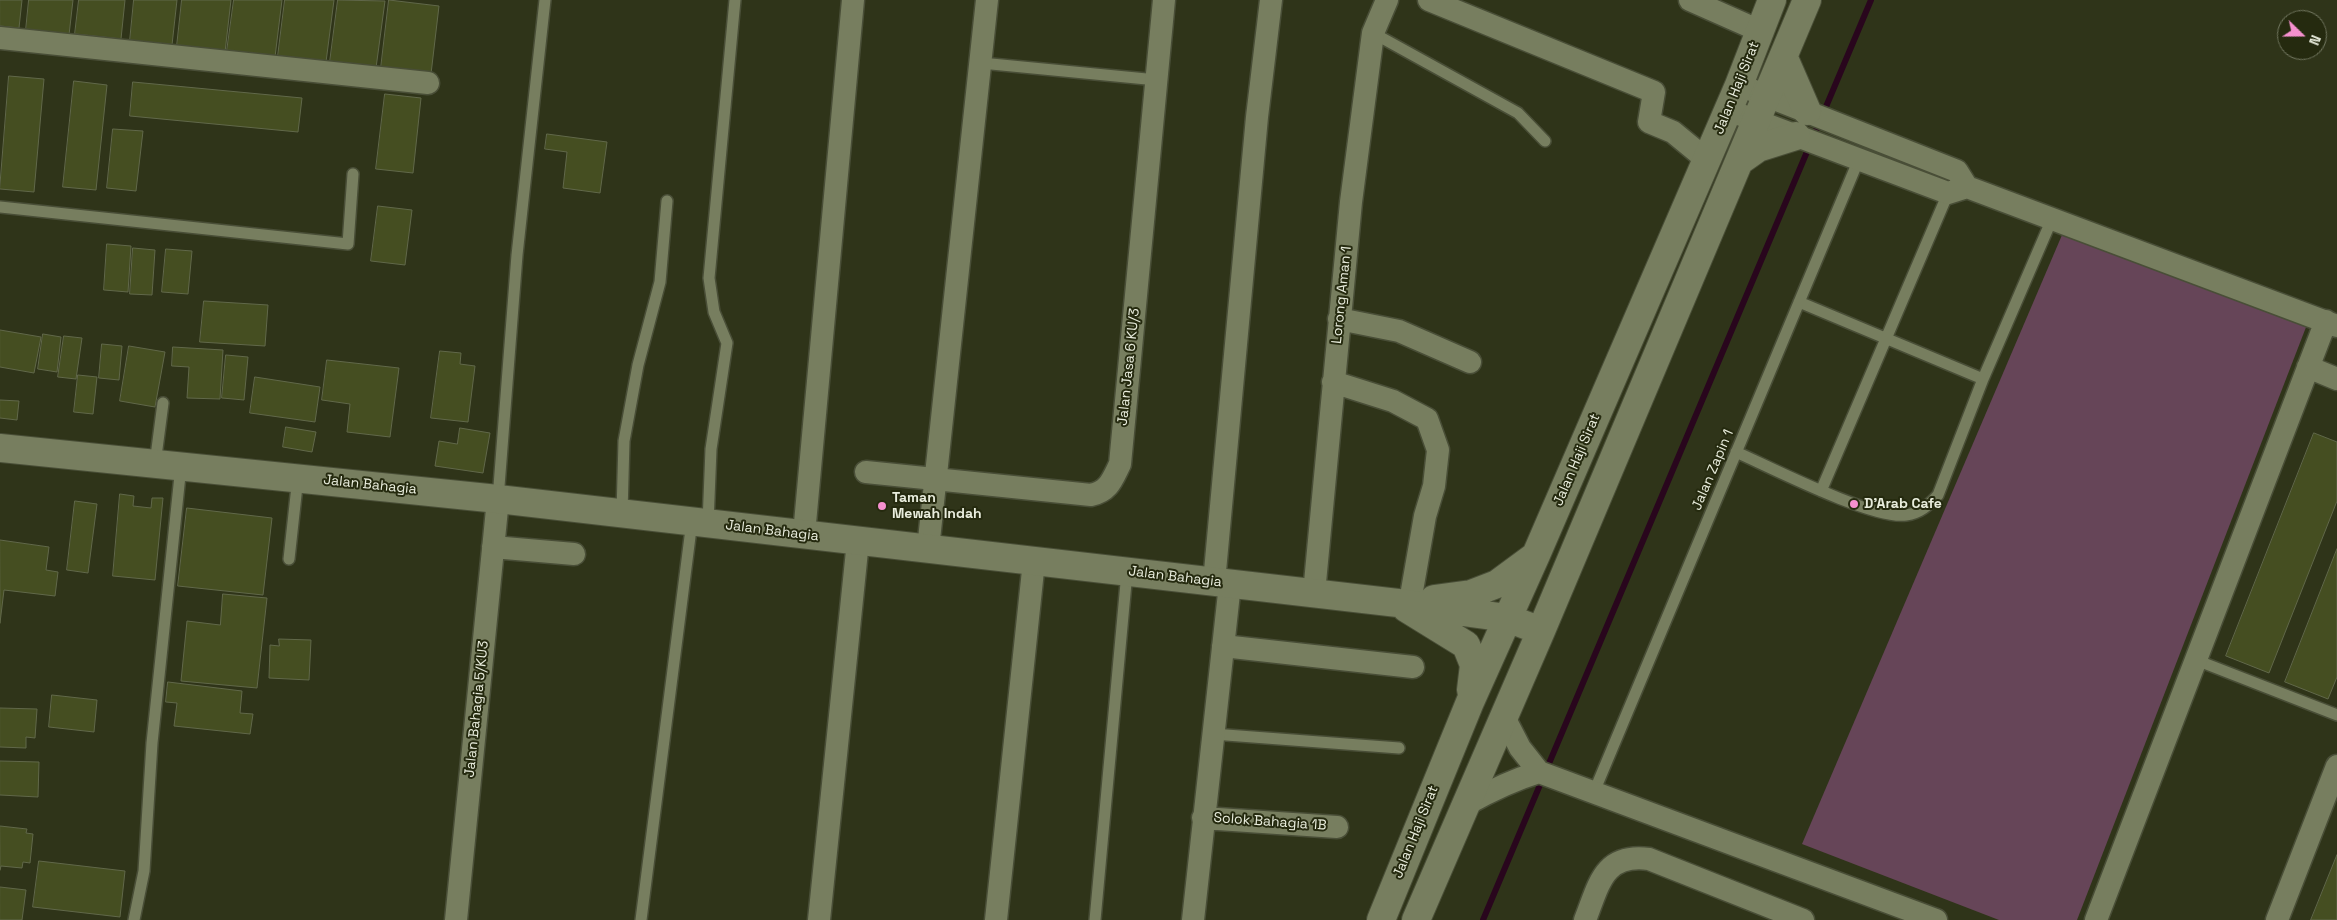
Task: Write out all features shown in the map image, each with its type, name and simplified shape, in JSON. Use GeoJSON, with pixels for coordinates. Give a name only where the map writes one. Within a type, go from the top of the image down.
{"type":"FeatureCollection","features":[{"type":"Feature","properties":{"kind":"main road","name":"Jalan Haji Sirat"},"geometry":{"type":"LineString","coordinates":[[1381,920],[1470,702],[1536,555],[1707,160],[1772,0]]}},
{"type":"Feature","properties":{"kind":"main road"},"geometry":{"type":"LineString","coordinates":[[1416,920],[1542,631],[1758,122],[1807,0]]}},
{"type":"Feature","properties":{"kind":"main road"},"geometry":{"type":"LineString","coordinates":[[1784,58],[1809,112]]}},
{"type":"Feature","properties":{"kind":"main road"},"geometry":{"type":"LineString","coordinates":[[1741,160],[1758,148],[1799,137]]}},
{"type":"Feature","properties":{"kind":"main road","name":"Jalan Bahagia"},"geometry":{"type":"LineString","coordinates":[[0,448],[498,499],[1404,603],[1507,618],[1542,631]]}},
{"type":"Feature","properties":{"kind":"main road"},"geometry":{"type":"LineString","coordinates":[[1404,603],[1471,594],[1497,584],[1536,555]]}},
{"type":"Feature","properties":{"kind":"main road"},"geometry":{"type":"LineString","coordinates":[[1404,603],[1466,645],[1474,665],[1470,702]]}},
{"type":"Feature","properties":{"kind":"street"},"geometry":{"type":"LineString","coordinates":[[804,534],[853,0]]}},
{"type":"Feature","properties":{"kind":"street"},"geometry":{"type":"LineString","coordinates":[[928,549],[934,479],[981,63],[986,0]]}},
{"type":"Feature","properties":{"kind":"street","name":"Jalan Jasa 6 KU/3"},"geometry":{"type":"LineString","coordinates":[[866,472],[1091,495],[1102,492],[1113,480],[1120,464],[1164,0]]}},
{"type":"Feature","properties":{"kind":"street"},"geometry":{"type":"LineString","coordinates":[[1193,920],[1223,646],[1222,583],[1256,127],[1271,0]]}},
{"type":"Feature","properties":{"kind":"street","name":"Lorong Aman 1"},"geometry":{"type":"LineString","coordinates":[[1314,593],[1351,202],[1373,33],[1387,0]]}},
{"type":"Feature","properties":{"kind":"street"},"geometry":{"type":"LineString","coordinates":[[1428,0],[1654,92],[1649,122],[1673,132],[1707,160]]}},
{"type":"Feature","properties":{"kind":"street"},"geometry":{"type":"LineString","coordinates":[[1690,0],[1760,31]]}},
{"type":"Feature","properties":{"kind":"street"},"geometry":{"type":"LineString","coordinates":[[0,38],[428,83]]}},
{"type":"Feature","properties":{"kind":"street"},"geometry":{"type":"LineString","coordinates":[[1738,85],[1849,128],[1957,184]]}},
{"type":"Feature","properties":{"kind":"street"},"geometry":{"type":"LineString","coordinates":[[1728,110],[1849,155],[1957,184],[2332,324],[2308,367],[2096,920]]}},
{"type":"Feature","properties":{"kind":"street"},"geometry":{"type":"LineString","coordinates":[[1339,319],[1399,330],[1470,362]]}},
{"type":"Feature","properties":{"kind":"street"},"geometry":{"type":"LineString","coordinates":[[2308,367],[2337,379]]}},
{"type":"Feature","properties":{"kind":"street"},"geometry":{"type":"LineString","coordinates":[[1333,382],[1393,401],[1427,420],[1438,450],[1434,486],[1404,603]]}},
{"type":"Feature","properties":{"kind":"street","name":"Jalan Bahagia 5/KU3"},"geometry":{"type":"LineString","coordinates":[[456,920],[498,499]]}},
{"type":"Feature","properties":{"kind":"street"},"geometry":{"type":"LineString","coordinates":[[819,920],[858,541]]}},
{"type":"Feature","properties":{"kind":"street"},"geometry":{"type":"LineString","coordinates":[[493,547],[574,554]]}},
{"type":"Feature","properties":{"kind":"street"},"geometry":{"type":"LineString","coordinates":[[996,920],[1034,561]]}},
{"type":"Feature","properties":{"kind":"street"},"geometry":{"type":"LineString","coordinates":[[1223,646],[1413,667]]}},
{"type":"Feature","properties":{"kind":"street"},"geometry":{"type":"LineString","coordinates":[[1504,717],[1520,748],[1540,772],[1936,920]]}},
{"type":"Feature","properties":{"kind":"street"},"geometry":{"type":"LineString","coordinates":[[2277,920],[2337,766]]}},
{"type":"Feature","properties":{"kind":"street"},"geometry":{"type":"LineString","coordinates":[[1466,804],[1495,788],[1540,772]]}},
{"type":"Feature","properties":{"kind":"street","name":"Solok Bahagia 1B"},"geometry":{"type":"LineString","coordinates":[[1203,818],[1336,827]]}},
{"type":"Feature","properties":{"kind":"street"},"geometry":{"type":"LineString","coordinates":[[1585,920],[1602,876],[1610,866],[1621,860],[1635,857],[1649,859],[1775,915],[1803,920]]}},
{"type":"Feature","properties":{"kind":"lane"},"geometry":{"type":"LineString","coordinates":[[498,499],[517,255],[545,0]]}},
{"type":"Feature","properties":{"kind":"lane"},"geometry":{"type":"LineString","coordinates":[[641,920],[727,343],[714,312],[709,278],[735,0]]}},
{"type":"Feature","properties":{"kind":"lane"},"geometry":{"type":"LineString","coordinates":[[1373,33],[1518,113],[1545,141]]}},
{"type":"Feature","properties":{"kind":"lane"},"geometry":{"type":"LineString","coordinates":[[981,63],[1157,80]]}},
{"type":"Feature","properties":{"kind":"lane","name":"Jalan Zapin 1"},"geometry":{"type":"LineString","coordinates":[[1594,792],[1799,302],[1849,155]]}},
{"type":"Feature","properties":{"kind":"lane"},"geometry":{"type":"LineString","coordinates":[[0,207],[348,244],[353,174]]}},
{"type":"Feature","properties":{"kind":"lane"},"geometry":{"type":"LineString","coordinates":[[1822,491],[1886,338],[1957,184]]}},
{"type":"Feature","properties":{"kind":"lane"},"geometry":{"type":"LineString","coordinates":[[622,513],[624,441],[638,365],[660,282],[667,201]]}},
{"type":"Feature","properties":{"kind":"lane"},"geometry":{"type":"LineString","coordinates":[[1736,452],[1822,491],[1881,513],[1904,515],[1924,509],[1938,495],[1983,379],[2052,219]]}},
{"type":"Feature","properties":{"kind":"lane"},"geometry":{"type":"LineString","coordinates":[[1799,302],[1983,379]]}},
{"type":"Feature","properties":{"kind":"lane"},"geometry":{"type":"LineString","coordinates":[[134,920],[144,871],[152,743],[168,465],[164,403]]}},
{"type":"Feature","properties":{"kind":"lane"},"geometry":{"type":"LineString","coordinates":[[289,559],[298,478]]}},
{"type":"Feature","properties":{"kind":"lane"},"geometry":{"type":"LineString","coordinates":[[1095,920],[1127,572]]}},
{"type":"Feature","properties":{"kind":"lane"},"geometry":{"type":"LineString","coordinates":[[2196,660],[2337,715]]}},
{"type":"Feature","properties":{"kind":"lane"},"geometry":{"type":"LineString","coordinates":[[1213,734],[1399,748]]}},
{"type":"Feature","properties":{"kind":"shaded area"},"geometry":{"type":"Polygon","coordinates":[[[2062,235],[2308,322],[2077,920],[1999,920],[1802,844],[2062,235]]]}},
{"type":"Feature","properties":{"kind":"building"},"geometry":{"type":"Polygon","coordinates":[[[0,0],[22,0],[19,28],[0,26],[0,0]]]}},
{"type":"Feature","properties":{"kind":"building"},"geometry":{"type":"Polygon","coordinates":[[[29,0],[73,0],[69,35],[26,30],[29,0]]]}},
{"type":"Feature","properties":{"kind":"building"},"geometry":{"type":"Polygon","coordinates":[[[79,0],[125,0],[121,39],[75,34],[79,0]]]}},
{"type":"Feature","properties":{"kind":"building"},"geometry":{"type":"Polygon","coordinates":[[[134,0],[177,0],[172,45],[130,41],[134,0]]]}},
{"type":"Feature","properties":{"kind":"building"},"geometry":{"type":"Polygon","coordinates":[[[182,0],[231,0],[225,52],[177,46],[182,0]]]}},
{"type":"Feature","properties":{"kind":"building"},"geometry":{"type":"Polygon","coordinates":[[[234,0],[282,0],[275,57],[227,51],[234,0]]]}},
{"type":"Feature","properties":{"kind":"building"},"geometry":{"type":"Polygon","coordinates":[[[285,0],[334,0],[326,62],[278,56],[285,0]]]}},
{"type":"Feature","properties":{"kind":"building"},"geometry":{"type":"Polygon","coordinates":[[[338,0],[385,1],[376,68],[330,62],[338,0]]]}},
{"type":"Feature","properties":{"kind":"building"},"geometry":{"type":"Polygon","coordinates":[[[389,0],[439,6],[431,74],[381,68],[389,0]]]}},
{"type":"Feature","properties":{"kind":"building"},"geometry":{"type":"Polygon","coordinates":[[[9,76],[44,79],[34,192],[0,189],[9,76]]]}},
{"type":"Feature","properties":{"kind":"building"},"geometry":{"type":"Polygon","coordinates":[[[74,81],[107,85],[96,190],[63,187],[74,81]]]}},
{"type":"Feature","properties":{"kind":"building"},"geometry":{"type":"Polygon","coordinates":[[[133,82],[302,98],[298,132],[130,116],[133,82]]]}},
{"type":"Feature","properties":{"kind":"building"},"geometry":{"type":"Polygon","coordinates":[[[385,94],[421,98],[413,173],[376,169],[385,94]]]}},
{"type":"Feature","properties":{"kind":"building"},"geometry":{"type":"Polygon","coordinates":[[[113,129],[143,131],[136,191],[107,188],[113,129]]]}},
{"type":"Feature","properties":{"kind":"building"},"geometry":{"type":"Polygon","coordinates":[[[547,134],[607,142],[600,193],[563,188],[567,152],[545,149],[547,134]]]}},
{"type":"Feature","properties":{"kind":"building"},"geometry":{"type":"Polygon","coordinates":[[[378,206],[412,210],[405,265],[371,261],[378,206]]]}},
{"type":"Feature","properties":{"kind":"building"},"geometry":{"type":"Polygon","coordinates":[[[107,244],[131,246],[128,292],[104,290],[107,244]]]}},
{"type":"Feature","properties":{"kind":"building"},"geometry":{"type":"Polygon","coordinates":[[[133,248],[155,250],[152,295],[130,294],[133,248]]]}},
{"type":"Feature","properties":{"kind":"building"},"geometry":{"type":"Polygon","coordinates":[[[166,249],[192,251],[188,294],[162,292],[166,249]]]}},
{"type":"Feature","properties":{"kind":"building"},"geometry":{"type":"Polygon","coordinates":[[[204,301],[268,305],[265,346],[200,342],[204,301]]]}},
{"type":"Feature","properties":{"kind":"building"},"geometry":{"type":"Polygon","coordinates":[[[0,330],[41,337],[34,373],[0,367],[0,330]]]}},
{"type":"Feature","properties":{"kind":"building"},"geometry":{"type":"Polygon","coordinates":[[[43,334],[61,337],[57,372],[38,369],[43,334]]]}},
{"type":"Feature","properties":{"kind":"building"},"geometry":{"type":"Polygon","coordinates":[[[64,336],[82,338],[76,379],[58,377],[64,336]]]}},
{"type":"Feature","properties":{"kind":"building"},"geometry":{"type":"Polygon","coordinates":[[[102,344],[122,346],[119,380],[99,378],[102,344]]]}},
{"type":"Feature","properties":{"kind":"building"},"geometry":{"type":"Polygon","coordinates":[[[129,346],[165,352],[155,407],[120,401],[129,346]]]}},
{"type":"Feature","properties":{"kind":"building"},"geometry":{"type":"Polygon","coordinates":[[[173,347],[223,350],[220,399],[187,398],[189,367],[172,366],[173,347]]]}},
{"type":"Feature","properties":{"kind":"building"},"geometry":{"type":"Polygon","coordinates":[[[440,351],[461,353],[460,364],[475,366],[468,422],[431,418],[440,351]]]}},
{"type":"Feature","properties":{"kind":"building"},"geometry":{"type":"Polygon","coordinates":[[[226,355],[248,357],[244,400],[222,398],[226,355]]]}},
{"type":"Feature","properties":{"kind":"building"},"geometry":{"type":"Polygon","coordinates":[[[327,360],[399,368],[390,437],[347,432],[350,404],[322,400],[327,360]]]}},
{"type":"Feature","properties":{"kind":"building"},"geometry":{"type":"Polygon","coordinates":[[[78,375],[97,377],[93,414],[74,412],[78,375]]]}},
{"type":"Feature","properties":{"kind":"building"},"geometry":{"type":"Polygon","coordinates":[[[255,377],[320,387],[315,422],[250,413],[255,377]]]}},
{"type":"Feature","properties":{"kind":"building"},"geometry":{"type":"Polygon","coordinates":[[[0,400],[19,401],[17,420],[0,418],[0,400]]]}},
{"type":"Feature","properties":{"kind":"building"},"geometry":{"type":"Polygon","coordinates":[[[286,427],[316,432],[312,452],[283,447],[286,427]]]}},
{"type":"Feature","properties":{"kind":"building"},"geometry":{"type":"Polygon","coordinates":[[[460,428],[490,433],[483,473],[435,466],[439,441],[457,444],[460,428]]]}},
{"type":"Feature","properties":{"kind":"building"},"geometry":{"type":"Polygon","coordinates":[[[2314,433],[2337,442],[2337,501],[2269,673],[2226,656],[2314,433]]]}},
{"type":"Feature","properties":{"kind":"building"},"geometry":{"type":"Polygon","coordinates":[[[120,494],[134,496],[133,506],[151,508],[152,498],[163,498],[155,580],[113,576],[120,494]]]}},
{"type":"Feature","properties":{"kind":"building"},"geometry":{"type":"Polygon","coordinates":[[[75,501],[97,504],[88,573],[67,570],[75,501]]]}},
{"type":"Feature","properties":{"kind":"building"},"geometry":{"type":"Polygon","coordinates":[[[187,508],[272,518],[263,595],[178,586],[187,508]]]}},
{"type":"Feature","properties":{"kind":"building"},"geometry":{"type":"Polygon","coordinates":[[[0,540],[49,547],[46,570],[58,572],[55,596],[4,590],[0,623],[0,540]]]}},
{"type":"Feature","properties":{"kind":"building"},"geometry":{"type":"Polygon","coordinates":[[[2337,549],[2337,677],[2328,699],[2285,682],[2337,549]]]}},
{"type":"Feature","properties":{"kind":"building"},"geometry":{"type":"Polygon","coordinates":[[[223,594],[267,598],[257,688],[181,681],[187,621],[220,625],[223,594]]]}},
{"type":"Feature","properties":{"kind":"building"},"geometry":{"type":"Polygon","coordinates":[[[279,639],[311,640],[309,680],[269,678],[270,645],[279,646],[279,639]]]}},
{"type":"Feature","properties":{"kind":"building"},"geometry":{"type":"Polygon","coordinates":[[[168,682],[242,691],[240,713],[253,714],[250,734],[174,726],[177,703],[166,702],[168,682]]]}},
{"type":"Feature","properties":{"kind":"building"},"geometry":{"type":"Polygon","coordinates":[[[52,695],[97,700],[94,732],[49,727],[52,695]]]}},
{"type":"Feature","properties":{"kind":"building"},"geometry":{"type":"Polygon","coordinates":[[[0,708],[37,709],[35,738],[26,737],[26,748],[0,747],[0,708]]]}},
{"type":"Feature","properties":{"kind":"building"},"geometry":{"type":"Polygon","coordinates":[[[0,761],[39,762],[38,797],[0,795],[0,761]]]}},
{"type":"Feature","properties":{"kind":"building"},"geometry":{"type":"Polygon","coordinates":[[[0,826],[27,829],[26,833],[33,834],[30,863],[23,862],[22,868],[1,866],[0,870],[0,826]]]}},
{"type":"Feature","properties":{"kind":"building"},"geometry":{"type":"Polygon","coordinates":[[[2337,855],[2337,920],[2311,920],[2337,855]]]}},
{"type":"Feature","properties":{"kind":"building"},"geometry":{"type":"Polygon","coordinates":[[[39,861],[125,871],[120,917],[33,907],[39,861]]]}},
{"type":"Feature","properties":{"kind":"building"},"geometry":{"type":"Polygon","coordinates":[[[0,887],[26,890],[22,920],[0,920],[0,887]]]}},
{"type":"Feature","properties":{"kind":"waterway"},"geometry":{"type":"LineString","coordinates":[[1483,920],[1871,0]]}},
{"type":"Feature","properties":{"kind":"place","name":"D'Arab Cafe"},"geometry":{"type":"Point","coordinates":[1854,504]}},
{"type":"Feature","properties":{"kind":"place","name":"Taman Mewah Indah"},"geometry":{"type":"Point","coordinates":[882,506]}}]}
